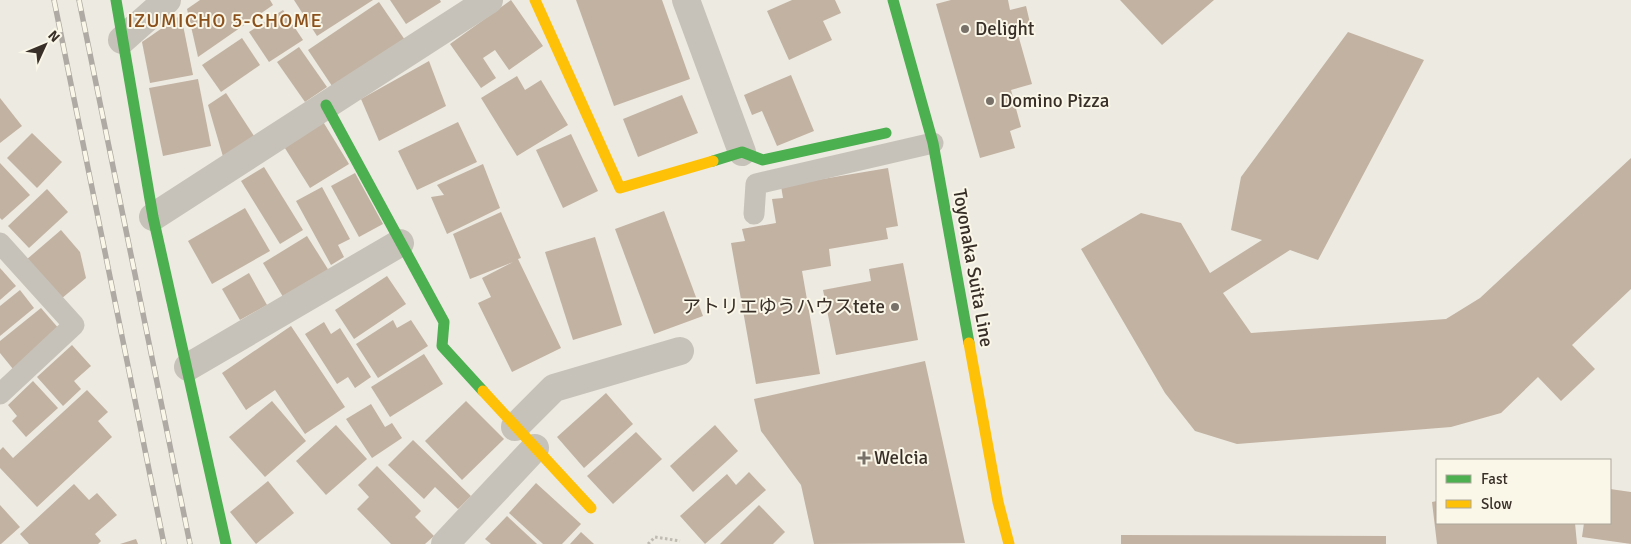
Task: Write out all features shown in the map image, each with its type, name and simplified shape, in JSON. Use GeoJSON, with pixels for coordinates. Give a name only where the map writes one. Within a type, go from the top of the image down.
{"type":"FeatureCollection","features":[{"type":"Feature","properties":{"kind":"street"},"geometry":{"type":"LineString","coordinates":[[116,0],[153,217],[226,544]]}},
{"type":"Feature","properties":{"kind":"street"},"geometry":{"type":"LineString","coordinates":[[122,40],[167,0]]}},
{"type":"Feature","properties":{"kind":"street"},"geometry":{"type":"LineString","coordinates":[[153,217],[489,0]]}},
{"type":"Feature","properties":{"kind":"street"},"geometry":{"type":"LineString","coordinates":[[535,0],[620,188],[742,152],[764,160],[886,133]]}},
{"type":"Feature","properties":{"kind":"street"},"geometry":{"type":"LineString","coordinates":[[686,0],[742,152]]}},
{"type":"Feature","properties":{"kind":"street","name":"Toyonaka Suita Line"},"geometry":{"type":"LineString","coordinates":[[893,0],[933,143],[998,502],[1009,544]]}},
{"type":"Feature","properties":{"kind":"street"},"geometry":{"type":"LineString","coordinates":[[326,105],[444,322],[442,346],[591,508]]}},
{"type":"Feature","properties":{"kind":"street"},"geometry":{"type":"LineString","coordinates":[[188,367],[400,243]]}},
{"type":"Feature","properties":{"kind":"street"},"geometry":{"type":"LineString","coordinates":[[515,426],[554,388],[680,351]]}},
{"type":"Feature","properties":{"kind":"street"},"geometry":{"type":"LineString","coordinates":[[453,541],[535,448]]}},
{"type":"Feature","properties":{"kind":"lane"},"geometry":{"type":"LineString","coordinates":[[754,214],[756,184],[933,143]]}},
{"type":"Feature","properties":{"kind":"lane"},"geometry":{"type":"LineString","coordinates":[[0,243],[74,325],[0,394]]}},
{"type":"Feature","properties":{"kind":"path"},"geometry":{"type":"LineString","coordinates":[[648,544],[655,537],[680,542]]}},
{"type":"Feature","properties":{"kind":"building"},"geometry":{"type":"Polygon","coordinates":[[[200,0],[270,0],[273,5],[198,57],[187,9],[200,0]]]}},
{"type":"Feature","properties":{"kind":"building"},"geometry":{"type":"Polygon","coordinates":[[[294,0],[373,0],[317,36],[294,0]]]}},
{"type":"Feature","properties":{"kind":"building"},"geometry":{"type":"Polygon","coordinates":[[[390,0],[440,0],[441,2],[406,24],[390,0]]]}},
{"type":"Feature","properties":{"kind":"building"},"geometry":{"type":"Polygon","coordinates":[[[511,0],[543,46],[509,70],[495,50],[483,58],[496,78],[481,88],[450,44],[511,0]]]}},
{"type":"Feature","properties":{"kind":"building"},"geometry":{"type":"Polygon","coordinates":[[[576,0],[662,0],[690,79],[614,106],[576,0]]]}},
{"type":"Feature","properties":{"kind":"building"},"geometry":{"type":"Polygon","coordinates":[[[792,0],[835,0],[841,13],[823,21],[832,40],[789,60],[767,11],[792,0]]]}},
{"type":"Feature","properties":{"kind":"building"},"geometry":{"type":"Polygon","coordinates":[[[951,0],[1008,0],[1010,10],[1026,6],[1031,27],[1017,31],[1032,84],[1011,90],[1021,127],[1010,131],[1015,148],[980,158],[936,4],[951,0]]]}},
{"type":"Feature","properties":{"kind":"building"},"geometry":{"type":"Polygon","coordinates":[[[1120,0],[1214,0],[1162,45],[1120,0]]]}},
{"type":"Feature","properties":{"kind":"building"},"geometry":{"type":"Polygon","coordinates":[[[379,2],[405,40],[334,89],[308,50],[379,2]]]}},
{"type":"Feature","properties":{"kind":"building"},"geometry":{"type":"Polygon","coordinates":[[[283,10],[303,40],[269,62],[249,32],[283,10]]]}},
{"type":"Feature","properties":{"kind":"building"},"geometry":{"type":"Polygon","coordinates":[[[181,15],[193,75],[150,83],[142,42],[181,15]]]}},
{"type":"Feature","properties":{"kind":"building"},"geometry":{"type":"Polygon","coordinates":[[[1348,32],[1424,60],[1318,260],[1290,250],[1223,293],[1251,333],[1446,319],[1480,298],[1631,158],[1631,289],[1572,345],[1595,369],[1561,401],[1538,377],[1501,413],[1451,427],[1237,444],[1195,431],[1165,393],[1081,249],[1141,213],[1181,223],[1210,273],[1262,240],[1231,230],[1241,177],[1348,32]]]}},
{"type":"Feature","properties":{"kind":"building"},"geometry":{"type":"Polygon","coordinates":[[[242,38],[260,65],[221,92],[202,65],[242,38]]]}},
{"type":"Feature","properties":{"kind":"building"},"geometry":{"type":"Polygon","coordinates":[[[299,47],[327,87],[305,102],[277,62],[299,47]]]}},
{"type":"Feature","properties":{"kind":"building"},"geometry":{"type":"Polygon","coordinates":[[[429,61],[446,106],[379,141],[361,99],[429,61]]]}},
{"type":"Feature","properties":{"kind":"building"},"geometry":{"type":"Polygon","coordinates":[[[791,75],[814,131],[777,146],[762,111],[752,115],[744,95],[791,75]]]}},
{"type":"Feature","properties":{"kind":"building"},"geometry":{"type":"Polygon","coordinates":[[[517,76],[525,90],[541,80],[568,125],[517,156],[481,98],[517,76]]]}},
{"type":"Feature","properties":{"kind":"building"},"geometry":{"type":"Polygon","coordinates":[[[198,79],[211,146],[163,156],[149,88],[198,79]]]}},
{"type":"Feature","properties":{"kind":"building"},"geometry":{"type":"Polygon","coordinates":[[[226,93],[256,139],[224,160],[208,105],[226,93]]]}},
{"type":"Feature","properties":{"kind":"building"},"geometry":{"type":"Polygon","coordinates":[[[682,95],[698,133],[638,157],[623,119],[682,95]]]}},
{"type":"Feature","properties":{"kind":"building"},"geometry":{"type":"Polygon","coordinates":[[[0,98],[22,126],[0,143],[0,98]]]}},
{"type":"Feature","properties":{"kind":"building"},"geometry":{"type":"Polygon","coordinates":[[[322,120],[349,164],[310,188],[283,145],[322,120]]]}},
{"type":"Feature","properties":{"kind":"building"},"geometry":{"type":"Polygon","coordinates":[[[458,122],[477,162],[417,190],[398,151],[458,122]]]}},
{"type":"Feature","properties":{"kind":"building"},"geometry":{"type":"Polygon","coordinates":[[[32,133],[62,162],[37,188],[7,158],[32,133]]]}},
{"type":"Feature","properties":{"kind":"building"},"geometry":{"type":"Polygon","coordinates":[[[571,134],[598,191],[563,208],[536,150],[571,134]]]}},
{"type":"Feature","properties":{"kind":"building"},"geometry":{"type":"Polygon","coordinates":[[[0,163],[30,195],[2,220],[0,218],[0,163]]]}},
{"type":"Feature","properties":{"kind":"building"},"geometry":{"type":"Polygon","coordinates":[[[483,164],[500,208],[447,234],[431,197],[444,195],[437,185],[483,164]]]}},
{"type":"Feature","properties":{"kind":"building"},"geometry":{"type":"Polygon","coordinates":[[[264,167],[303,230],[280,244],[241,181],[264,167]]]}},
{"type":"Feature","properties":{"kind":"building"},"geometry":{"type":"Polygon","coordinates":[[[888,168],[898,226],[886,228],[888,239],[829,249],[831,266],[802,271],[820,374],[756,384],[731,243],[745,241],[742,229],[776,223],[772,199],[783,198],[781,186],[888,168]]]}},
{"type":"Feature","properties":{"kind":"building"},"geometry":{"type":"Polygon","coordinates":[[[355,173],[383,224],[359,237],[331,186],[355,173]]]}},
{"type":"Feature","properties":{"kind":"building"},"geometry":{"type":"Polygon","coordinates":[[[322,187],[350,239],[338,245],[344,257],[331,265],[296,201],[322,187]]]}},
{"type":"Feature","properties":{"kind":"building"},"geometry":{"type":"Polygon","coordinates":[[[47,189],[68,212],[29,248],[8,226],[47,189]]]}},
{"type":"Feature","properties":{"kind":"building"},"geometry":{"type":"Polygon","coordinates":[[[245,208],[270,251],[212,284],[188,241],[245,208]]]}},
{"type":"Feature","properties":{"kind":"building"},"geometry":{"type":"Polygon","coordinates":[[[664,211],[703,316],[654,334],[615,229],[664,211]]]}},
{"type":"Feature","properties":{"kind":"building"},"geometry":{"type":"Polygon","coordinates":[[[501,212],[521,258],[518,259],[561,348],[512,372],[478,303],[491,297],[482,278],[513,262],[470,279],[453,234],[501,212]]]}},
{"type":"Feature","properties":{"kind":"building"},"geometry":{"type":"Polygon","coordinates":[[[61,230],[80,252],[86,278],[61,299],[26,260],[61,230]]]}},
{"type":"Feature","properties":{"kind":"building"},"geometry":{"type":"Polygon","coordinates":[[[307,236],[331,274],[286,302],[263,263],[307,236]]]}},
{"type":"Feature","properties":{"kind":"building"},"geometry":{"type":"Polygon","coordinates":[[[595,237],[622,325],[573,340],[545,252],[595,237]]]}},
{"type":"Feature","properties":{"kind":"building"},"geometry":{"type":"Polygon","coordinates":[[[903,263],[918,340],[836,355],[823,290],[871,281],[869,269],[903,263]]]}},
{"type":"Feature","properties":{"kind":"building"},"geometry":{"type":"Polygon","coordinates":[[[0,268],[16,286],[0,300],[0,268]]]}},
{"type":"Feature","properties":{"kind":"building"},"geometry":{"type":"Polygon","coordinates":[[[249,273],[267,305],[240,320],[222,289],[249,273]]]}},
{"type":"Feature","properties":{"kind":"building"},"geometry":{"type":"Polygon","coordinates":[[[387,276],[406,304],[354,339],[335,310],[387,276]]]}},
{"type":"Feature","properties":{"kind":"building"},"geometry":{"type":"Polygon","coordinates":[[[20,290],[34,308],[0,336],[0,306],[20,290]]]}},
{"type":"Feature","properties":{"kind":"building"},"geometry":{"type":"Polygon","coordinates":[[[41,308],[60,330],[13,369],[0,353],[0,341],[41,308]]]}},
{"type":"Feature","properties":{"kind":"building"},"geometry":{"type":"Polygon","coordinates":[[[393,320],[397,328],[411,320],[428,346],[378,378],[356,344],[393,320]]]}},
{"type":"Feature","properties":{"kind":"building"},"geometry":{"type":"Polygon","coordinates":[[[324,322],[331,334],[340,328],[371,377],[355,388],[348,377],[337,384],[305,334],[324,322]]]}},
{"type":"Feature","properties":{"kind":"building"},"geometry":{"type":"Polygon","coordinates":[[[291,326],[345,407],[305,434],[275,390],[246,410],[222,373],[291,326]]]}},
{"type":"Feature","properties":{"kind":"building"},"geometry":{"type":"Polygon","coordinates":[[[72,345],[91,366],[74,381],[81,389],[63,406],[37,377],[72,345]]]}},
{"type":"Feature","properties":{"kind":"building"},"geometry":{"type":"Polygon","coordinates":[[[424,354],[443,384],[390,417],[371,387],[424,354]]]}},
{"type":"Feature","properties":{"kind":"building","name":"Welcia"},"geometry":{"type":"Polygon","coordinates":[[[925,361],[965,543],[814,544],[801,485],[761,431],[754,399],[925,361]]]}},
{"type":"Feature","properties":{"kind":"building"},"geometry":{"type":"Polygon","coordinates":[[[33,381],[58,408],[26,437],[12,421],[17,416],[8,405],[33,381]]]}},
{"type":"Feature","properties":{"kind":"building"},"geometry":{"type":"Polygon","coordinates":[[[87,390],[108,412],[98,421],[112,437],[37,507],[0,468],[0,450],[3,447],[13,458],[87,390]]]}},
{"type":"Feature","properties":{"kind":"building"},"geometry":{"type":"Polygon","coordinates":[[[606,393],[633,424],[584,468],[557,437],[606,393]]]}},
{"type":"Feature","properties":{"kind":"building"},"geometry":{"type":"Polygon","coordinates":[[[272,401],[306,441],[265,477],[229,437],[272,401]]]}},
{"type":"Feature","properties":{"kind":"building"},"geometry":{"type":"Polygon","coordinates":[[[466,401],[504,439],[462,480],[425,441],[466,401]]]}},
{"type":"Feature","properties":{"kind":"building"},"geometry":{"type":"Polygon","coordinates":[[[371,404],[385,427],[392,423],[402,438],[372,458],[346,419],[371,404]]]}},
{"type":"Feature","properties":{"kind":"building"},"geometry":{"type":"Polygon","coordinates":[[[336,425],[367,459],[326,495],[296,461],[336,425]]]}},
{"type":"Feature","properties":{"kind":"building"},"geometry":{"type":"Polygon","coordinates":[[[715,425],[738,451],[693,492],[670,466],[715,425]]]}},
{"type":"Feature","properties":{"kind":"building"},"geometry":{"type":"Polygon","coordinates":[[[636,432],[662,459],[613,504],[587,476],[636,432]]]}},
{"type":"Feature","properties":{"kind":"building"},"geometry":{"type":"Polygon","coordinates":[[[413,440],[471,496],[458,509],[435,487],[424,499],[388,465],[413,440]]]}},
{"type":"Feature","properties":{"kind":"building"},"geometry":{"type":"Polygon","coordinates":[[[377,466],[421,511],[415,517],[434,536],[425,544],[391,544],[357,509],[369,497],[358,485],[377,466]]]}},
{"type":"Feature","properties":{"kind":"building"},"geometry":{"type":"Polygon","coordinates":[[[749,472],[766,490],[705,544],[680,516],[727,474],[736,485],[749,472]]]}},
{"type":"Feature","properties":{"kind":"building"},"geometry":{"type":"Polygon","coordinates":[[[268,481],[294,513],[256,544],[230,512],[268,481]]]}},
{"type":"Feature","properties":{"kind":"building"},"geometry":{"type":"Polygon","coordinates":[[[536,483],[581,524],[562,544],[543,544],[509,513],[536,483]]]}},
{"type":"Feature","properties":{"kind":"building"},"geometry":{"type":"Polygon","coordinates":[[[74,484],[89,500],[97,493],[117,515],[95,534],[101,541],[98,544],[29,544],[20,534],[74,484]]]}},
{"type":"Feature","properties":{"kind":"building"},"geometry":{"type":"Polygon","coordinates":[[[1611,489],[1631,492],[1631,544],[1582,537],[1584,524],[1611,524],[1611,489]]]}},
{"type":"Feature","properties":{"kind":"building"},"geometry":{"type":"Polygon","coordinates":[[[1436,501],[1436,524],[1575,524],[1577,544],[1437,544],[1432,502],[1436,501]]]}},
{"type":"Feature","properties":{"kind":"building"},"geometry":{"type":"Polygon","coordinates":[[[0,505],[20,527],[1,544],[0,544],[0,505]]]}},
{"type":"Feature","properties":{"kind":"building"},"geometry":{"type":"Polygon","coordinates":[[[759,505],[785,532],[773,544],[720,544],[759,505]]]}},
{"type":"Feature","properties":{"kind":"building"},"geometry":{"type":"Polygon","coordinates":[[[507,516],[537,544],[491,544],[485,539],[507,516]]]}},
{"type":"Feature","properties":{"kind":"building"},"geometry":{"type":"Polygon","coordinates":[[[581,532],[594,544],[570,544],[581,532]]]}},
{"type":"Feature","properties":{"kind":"building"},"geometry":{"type":"Polygon","coordinates":[[[1121,535],[1386,536],[1386,544],[1121,544],[1121,535]]]}},
{"type":"Feature","properties":{"kind":"building"},"geometry":{"type":"Polygon","coordinates":[[[136,539],[138,544],[120,544],[136,539]]]}},
{"type":"Feature","properties":{"kind":"railway"},"geometry":{"type":"LineString","coordinates":[[54,0],[164,544]]}},
{"type":"Feature","properties":{"kind":"railway"},"geometry":{"type":"LineString","coordinates":[[79,0],[190,544]]}},
{"type":"Feature","properties":{"kind":"traffic: fast"},"geometry":{"type":"LineString","coordinates":[[116,0],[153,217],[226,544]]}},
{"type":"Feature","properties":{"kind":"traffic: fast"},"geometry":{"type":"LineString","coordinates":[[893,0],[933,143],[969,343]]}},
{"type":"Feature","properties":{"kind":"traffic: fast"},"geometry":{"type":"LineString","coordinates":[[326,105],[444,322],[442,346],[483,391]]}},
{"type":"Feature","properties":{"kind":"traffic: fast"},"geometry":{"type":"LineString","coordinates":[[713,161],[742,152],[763,160],[886,133]]}},
{"type":"Feature","properties":{"kind":"traffic: slow"},"geometry":{"type":"LineString","coordinates":[[535,0],[620,188],[713,161]]}},
{"type":"Feature","properties":{"kind":"traffic: slow"},"geometry":{"type":"LineString","coordinates":[[969,343],[998,502],[1009,544]]}},
{"type":"Feature","properties":{"kind":"traffic: slow"},"geometry":{"type":"LineString","coordinates":[[483,391],[591,508]]}},
{"type":"Feature","properties":{"kind":"place","name":"Delight"},"geometry":{"type":"Point","coordinates":[965,29]}},
{"type":"Feature","properties":{"kind":"place","name":"Domino Pizza"},"geometry":{"type":"Point","coordinates":[990,101]}},
{"type":"Feature","properties":{"kind":"place","name":"アトリエゆうハウスtete"},"geometry":{"type":"Point","coordinates":[895,307]}},
{"type":"Feature","properties":{"kind":"place","name":"Welcia"},"geometry":{"type":"Point","coordinates":[864,458]}},
{"type":"Feature","properties":{"kind":"district","name":"IZUMICHO 5-CHOME"},"geometry":{"type":"Point","coordinates":[225,20]}}]}
